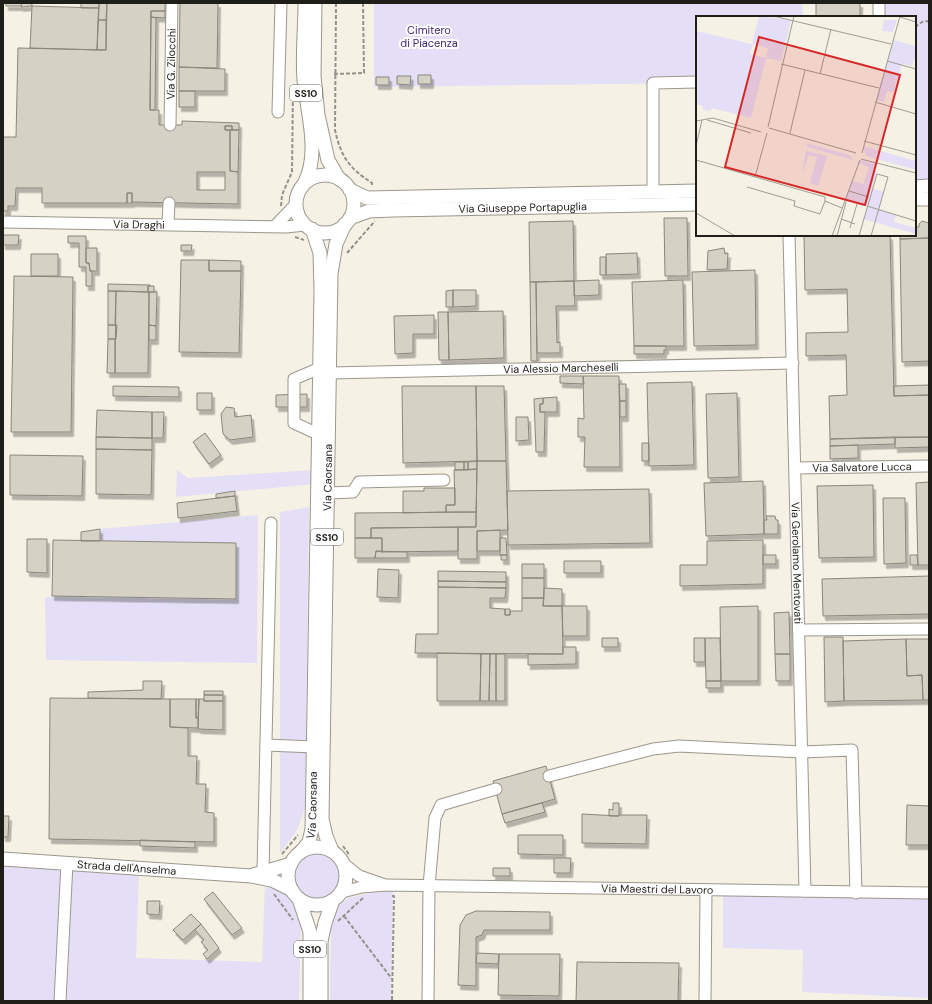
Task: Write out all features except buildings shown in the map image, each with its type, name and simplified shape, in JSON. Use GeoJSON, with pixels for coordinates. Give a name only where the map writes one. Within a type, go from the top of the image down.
{"type":"FeatureCollection","features":[{"type":"Feature","properties":{"kind":"main road","name":"SS10"},"geometry":{"type":"LineString","coordinates":[[305,3],[304,78],[312,154],[310,173],[297,196],[296,204],[300,219],[309,227]]}},
{"type":"Feature","properties":{"kind":"main road","name":"SS10"},"geometry":{"type":"LineString","coordinates":[[315,3],[314,76],[318,115],[328,160],[339,179],[350,190],[353,204],[347,221]]}},
{"type":"Feature","properties":{"kind":"main road"},"geometry":{"type":"LineString","coordinates":[[305,182],[322,175],[339,179]]}},
{"type":"Feature","properties":{"kind":"main road"},"geometry":{"type":"LineString","coordinates":[[916,187],[929,186]]}},
{"type":"Feature","properties":{"kind":"main road","name":"Via Giuseppe Portapuglia"},"geometry":{"type":"LineString","coordinates":[[350,190],[367,198],[374,204],[696,204]]}},
{"type":"Feature","properties":{"kind":"main road","name":"Via Giuseppe Portapuglia"},"geometry":{"type":"LineString","coordinates":[[347,221],[374,204],[696,191]]}},
{"type":"Feature","properties":{"kind":"main road"},"geometry":{"type":"LineString","coordinates":[[916,199],[929,199]]}},
{"type":"Feature","properties":{"kind":"main road"},"geometry":{"type":"LineString","coordinates":[[309,227],[329,232],[347,221]]}},
{"type":"Feature","properties":{"kind":"main road","name":"Via Caorsana"},"geometry":{"type":"LineString","coordinates":[[301,852],[309,842],[312,829],[318,434],[325,371],[331,274],[336,244],[347,221]]}},
{"type":"Feature","properties":{"kind":"main road","name":"Via Caorsana"},"geometry":{"type":"LineString","coordinates":[[309,227],[318,247],[321,266],[328,493],[322,819],[326,836],[337,848]]}},
{"type":"Feature","properties":{"kind":"main road"},"geometry":{"type":"LineString","coordinates":[[301,852],[316,847],[337,848]]}},
{"type":"Feature","properties":{"kind":"main road","name":"SS10"},"geometry":{"type":"LineString","coordinates":[[321,1001],[321,941],[324,927],[338,896],[346,883],[347,860],[339,857],[337,848]]}},
{"type":"Feature","properties":{"kind":"main road","name":"SS10"},"geometry":{"type":"LineString","coordinates":[[301,852],[291,864],[289,882],[309,927],[310,1001]]}},
{"type":"Feature","properties":{"kind":"main road","name":"Strada dell'Anselma"},"geometry":{"type":"LineString","coordinates":[[3,859],[264,875],[291,864]]}},
{"type":"Feature","properties":{"kind":"main road","name":"Strada dell'Anselma"},"geometry":{"type":"LineString","coordinates":[[264,875],[295,895]]}},
{"type":"Feature","properties":{"kind":"main road"},"geometry":{"type":"LineString","coordinates":[[295,895],[307,904],[316,906],[325,904],[338,896]]}},
{"type":"Feature","properties":{"kind":"street","name":"Via G. Zilocchi"},"geometry":{"type":"LineString","coordinates":[[170,125],[172,3]]}},
{"type":"Feature","properties":{"kind":"street"},"geometry":{"type":"LineString","coordinates":[[278,112],[281,3]]}},
{"type":"Feature","properties":{"kind":"street"},"geometry":{"type":"LineString","coordinates":[[879,3],[879,16]]}},
{"type":"Feature","properties":{"kind":"street"},"geometry":{"type":"LineString","coordinates":[[653,192],[653,83],[696,82]]}},
{"type":"Feature","properties":{"kind":"street"},"geometry":{"type":"LineString","coordinates":[[168,224],[169,203]]}},
{"type":"Feature","properties":{"kind":"street"},"geometry":{"type":"LineString","coordinates":[[281,224],[296,204]]}},
{"type":"Feature","properties":{"kind":"street","name":"Via Draghi"},"geometry":{"type":"LineString","coordinates":[[3,222],[281,224],[309,227]]}},
{"type":"Feature","properties":{"kind":"street","name":"Via Gerolamo Mentovati"},"geometry":{"type":"LineString","coordinates":[[789,236],[805,891]]}},
{"type":"Feature","properties":{"kind":"street","name":"Via Alessio Marcheselli"},"geometry":{"type":"LineString","coordinates":[[325,371],[792,363]]}},
{"type":"Feature","properties":{"kind":"street"},"geometry":{"type":"LineString","coordinates":[[318,434],[294,423],[294,379],[325,371]]}},
{"type":"Feature","properties":{"kind":"street","name":"Via Salvatore Lucca"},"geometry":{"type":"LineString","coordinates":[[795,468],[929,466]]}},
{"type":"Feature","properties":{"kind":"street"},"geometry":{"type":"LineString","coordinates":[[328,493],[353,492],[359,482],[444,480]]}},
{"type":"Feature","properties":{"kind":"street"},"geometry":{"type":"LineString","coordinates":[[264,875],[271,523]]}},
{"type":"Feature","properties":{"kind":"street"},"geometry":{"type":"LineString","coordinates":[[799,630],[929,629]]}},
{"type":"Feature","properties":{"kind":"street"},"geometry":{"type":"LineString","coordinates":[[266,745],[314,747]]}},
{"type":"Feature","properties":{"kind":"street"},"geometry":{"type":"LineString","coordinates":[[549,776],[660,748],[680,746],[802,752],[852,750],[856,893]]}},
{"type":"Feature","properties":{"kind":"street"},"geometry":{"type":"LineString","coordinates":[[428,1001],[429,886],[435,818],[441,805],[496,789]]}},
{"type":"Feature","properties":{"kind":"street","name":"Via Maestri del Lavoro"},"geometry":{"type":"LineString","coordinates":[[347,860],[359,876],[388,890]]}},
{"type":"Feature","properties":{"kind":"street"},"geometry":{"type":"LineString","coordinates":[[60,1001],[67,863]]}},
{"type":"Feature","properties":{"kind":"street","name":"Via Maestri del Lavoro"},"geometry":{"type":"LineString","coordinates":[[338,896],[429,886],[929,893]]}},
{"type":"Feature","properties":{"kind":"street"},"geometry":{"type":"LineString","coordinates":[[704,1001],[706,890]]}},
{"type":"Feature","properties":{"kind":"path"},"geometry":{"type":"LineString","coordinates":[[336,3],[334,74],[335,130],[340,149],[345,160],[360,175],[372,183],[376,223],[356,241],[346,253],[344,260]]}},
{"type":"Feature","properties":{"kind":"path"},"geometry":{"type":"LineString","coordinates":[[334,74],[364,73],[364,3]]}},
{"type":"Feature","properties":{"kind":"path"},"geometry":{"type":"LineString","coordinates":[[916,26],[922,22],[929,21]]}},
{"type":"Feature","properties":{"kind":"path"},"geometry":{"type":"LineString","coordinates":[[293,83],[292,172],[282,195],[281,224],[290,235],[309,244]]}},
{"type":"Feature","properties":{"kind":"path"},"geometry":{"type":"LineString","coordinates":[[300,833],[264,875],[285,910],[300,928],[309,927]]}},
{"type":"Feature","properties":{"kind":"path"},"geometry":{"type":"LineString","coordinates":[[337,848],[347,860]]}},
{"type":"Feature","properties":{"kind":"path"},"geometry":{"type":"LineString","coordinates":[[388,890],[394,896],[392,1001]]}},
{"type":"Feature","properties":{"kind":"path"},"geometry":{"type":"LineString","coordinates":[[324,927],[332,926],[366,893]]}},
{"type":"Feature","properties":{"kind":"path"},"geometry":{"type":"LineString","coordinates":[[344,915],[393,980]]}},
{"type":"Feature","properties":{"kind":"green space","name":"Cimitero di Piacenza"},"geometry":{"type":"Polygon","coordinates":[[[374,3],[802,3],[803,16],[696,16],[696,83],[374,87],[374,3]]]}},
{"type":"Feature","properties":{"kind":"green space"},"geometry":{"type":"Polygon","coordinates":[[[877,3],[929,3],[929,186],[916,186],[916,16],[878,16],[877,3]]]}},
{"type":"Feature","properties":{"kind":"green space"},"geometry":{"type":"Polygon","coordinates":[[[177,470],[188,478],[314,470],[314,484],[176,497],[177,470]]]}},
{"type":"Feature","properties":{"kind":"green space"},"geometry":{"type":"Polygon","coordinates":[[[309,507],[305,809],[296,832],[280,853],[280,512],[309,507]]]}},
{"type":"Feature","properties":{"kind":"green space"},"geometry":{"type":"Polygon","coordinates":[[[258,515],[257,663],[46,660],[45,597],[235,599],[236,543],[100,541],[100,529],[258,515]]]}},
{"type":"Feature","properties":{"kind":"green space"},"geometry":{"type":"Polygon","coordinates":[[[318,850],[328,852],[336,858],[342,866],[344,876],[342,886],[336,894],[328,900],[318,902],[308,900],[300,894],[294,886],[292,876],[294,866],[300,858],[308,852],[318,850]]]}},
{"type":"Feature","properties":{"kind":"green space"},"geometry":{"type":"Polygon","coordinates":[[[3,866],[139,874],[136,958],[262,962],[265,881],[293,899],[301,924],[299,1001],[3,1001],[3,866]]]}},
{"type":"Feature","properties":{"kind":"green space"},"geometry":{"type":"Polygon","coordinates":[[[393,888],[391,1001],[330,1001],[331,921],[337,907],[348,898],[393,888]]]}},
{"type":"Feature","properties":{"kind":"green space"},"geometry":{"type":"Polygon","coordinates":[[[723,891],[929,893],[929,998],[802,992],[803,950],[723,948],[723,891]]]}},
{"type":"Feature","properties":{"kind":"tunnel"},"geometry":{"type":"LineString","coordinates":[[169,203],[170,125]]}},
{"type":"Feature","properties":{"kind":"tunnel"},"geometry":{"type":"LineString","coordinates":[[496,789],[549,776]]}}]}
